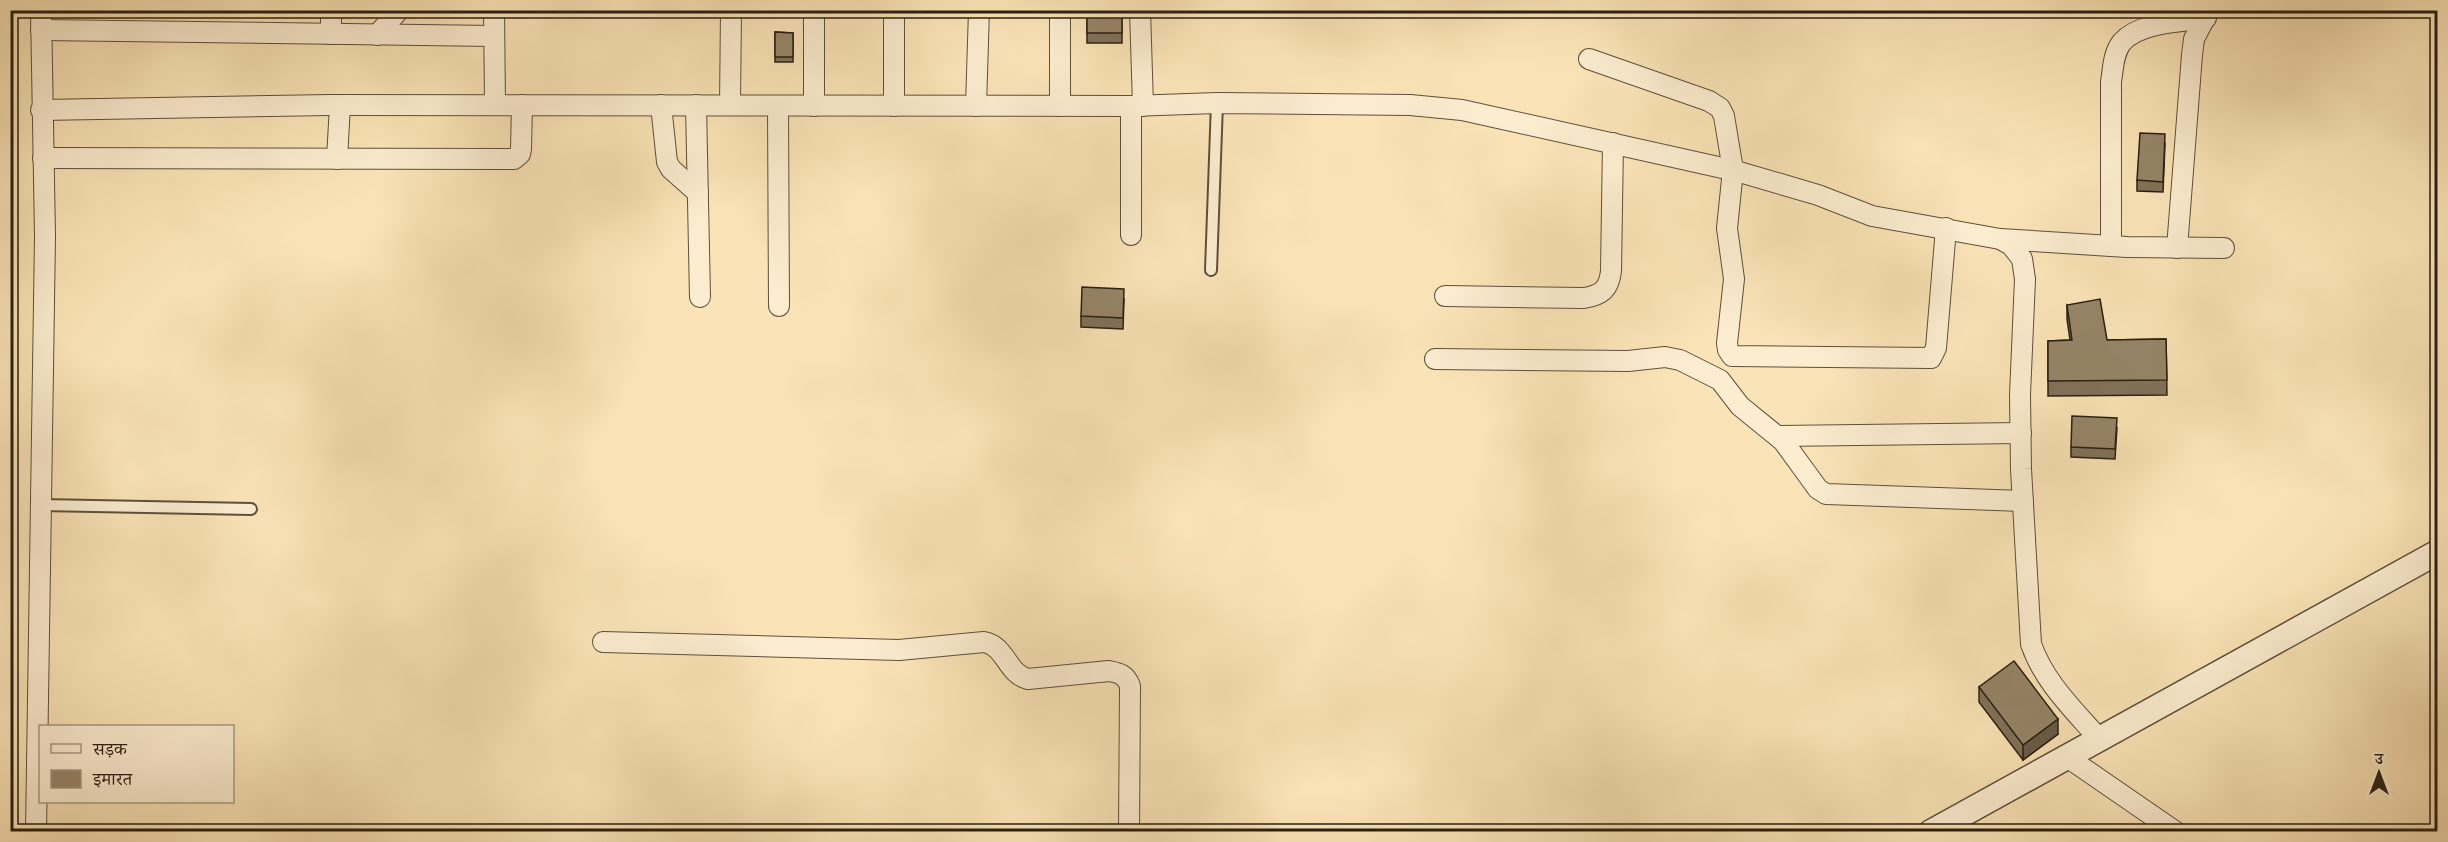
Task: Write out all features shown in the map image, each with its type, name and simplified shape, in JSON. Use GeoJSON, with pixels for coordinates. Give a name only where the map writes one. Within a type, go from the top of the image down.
{"type":"FeatureCollection","features":[{"type":"Feature","properties":{"kind":"street"},"geometry":{"type":"LineString","coordinates":[[331,10],[331,34]]}},
{"type":"Feature","properties":{"kind":"street"},"geometry":{"type":"LineString","coordinates":[[377,35],[399,10]]}},
{"type":"Feature","properties":{"kind":"street"},"geometry":{"type":"LineString","coordinates":[[494,10],[495,105]]}},
{"type":"Feature","properties":{"kind":"street"},"geometry":{"type":"LineString","coordinates":[[730,105],[731,10]]}},
{"type":"Feature","properties":{"kind":"street"},"geometry":{"type":"LineString","coordinates":[[814,10],[814,106]]}},
{"type":"Feature","properties":{"kind":"street"},"geometry":{"type":"LineString","coordinates":[[894,10],[894,106]]}},
{"type":"Feature","properties":{"kind":"street"},"geometry":{"type":"LineString","coordinates":[[976,106],[979,10]]}},
{"type":"Feature","properties":{"kind":"street"},"geometry":{"type":"LineString","coordinates":[[1060,10],[1060,106]]}},
{"type":"Feature","properties":{"kind":"street"},"geometry":{"type":"LineString","coordinates":[[1131,235],[1140,10]]}},
{"type":"Feature","properties":{"kind":"street"},"geometry":{"type":"LineString","coordinates":[[2111,246],[2111,82],[2114,60],[2121,43],[2133,33],[2207,14]]}},
{"type":"Feature","properties":{"kind":"street"},"geometry":{"type":"LineString","coordinates":[[2177,248],[2192,54],[2194,39],[2207,14]]}},
{"type":"Feature","properties":{"kind":"street"},"geometry":{"type":"LineString","coordinates":[[36,831],[45,236],[41,20],[331,34],[494,36]]}},
{"type":"Feature","properties":{"kind":"street"},"geometry":{"type":"LineString","coordinates":[[1589,59],[1716,104],[1724,116],[1733,170],[1726,228],[1733,264],[1727,343],[1732,356],[1931,358],[1936,348],[1946,228]]}},
{"type":"Feature","properties":{"kind":"street"},"geometry":{"type":"LineString","coordinates":[[41,110],[340,105],[1137,106],[1217,103],[1410,105],[1484,114],[1733,170],[1818,195],[1872,216],[2000,239],[2111,246],[2224,248]]}},
{"type":"Feature","properties":{"kind":"street"},"geometry":{"type":"LineString","coordinates":[[338,159],[340,105]]}},
{"type":"Feature","properties":{"kind":"street"},"geometry":{"type":"LineString","coordinates":[[43,158],[514,159],[520,154],[521,149],[522,105]]}},
{"type":"Feature","properties":{"kind":"street"},"geometry":{"type":"LineString","coordinates":[[661,105],[667,162],[671,169],[698,193]]}},
{"type":"Feature","properties":{"kind":"street"},"geometry":{"type":"LineString","coordinates":[[696,105],[700,297]]}},
{"type":"Feature","properties":{"kind":"street"},"geometry":{"type":"LineString","coordinates":[[778,106],[779,306]]}},
{"type":"Feature","properties":{"kind":"street"},"geometry":{"type":"LineString","coordinates":[[1445,296],[1584,298],[1596,296],[1604,291],[1610,282],[1611,271],[1613,144]]}},
{"type":"Feature","properties":{"kind":"street"},"geometry":{"type":"LineString","coordinates":[[2000,239],[2012,245],[2022,259],[2025,279],[2020,395],[2028,613],[2034,653],[2048,679],[2100,740]]}},
{"type":"Feature","properties":{"kind":"street"},"geometry":{"type":"LineString","coordinates":[[1435,359],[1628,361],[1672,357],[1720,380],[1740,406],[1778,436],[1818,489],[1826,494],[2023,501]]}},
{"type":"Feature","properties":{"kind":"street"},"geometry":{"type":"LineString","coordinates":[[1778,436],[2021,433]]}},
{"type":"Feature","properties":{"kind":"street"},"geometry":{"type":"LineString","coordinates":[[1931,831],[2438,552]]}},
{"type":"Feature","properties":{"kind":"street"},"geometry":{"type":"LineString","coordinates":[[603,642],[899,650],[984,642],[993,643],[999,648],[1017,674],[1028,679],[1109,671],[1119,673],[1128,679],[1130,686],[1129,831]]}},
{"type":"Feature","properties":{"kind":"street"},"geometry":{"type":"LineString","coordinates":[[2067,758],[2176,831]]}},
{"type":"Feature","properties":{"kind":"lane"},"geometry":{"type":"LineString","coordinates":[[1211,270],[1217,103]]}},
{"type":"Feature","properties":{"kind":"lane"},"geometry":{"type":"LineString","coordinates":[[41,505],[251,509]]}},
{"type":"Feature","properties":{"kind":"building"},"geometry":{"type":"Polygon","coordinates":[[[1087,17],[1122,17],[1122,33],[1087,33],[1087,17]]]}},
{"type":"Feature","properties":{"kind":"building"},"geometry":{"type":"Polygon","coordinates":[[[775,32],[793,33],[793,57],[775,57],[775,32]]]}},
{"type":"Feature","properties":{"kind":"building"},"geometry":{"type":"Polygon","coordinates":[[[2140,133],[2165,134],[2163,182],[2137,180],[2140,133]]]}},
{"type":"Feature","properties":{"kind":"building"},"geometry":{"type":"Polygon","coordinates":[[[1082,287],[1124,289],[1123,318],[1081,316],[1082,287]]]}},
{"type":"Feature","properties":{"kind":"building"},"geometry":{"type":"Polygon","coordinates":[[[2100,299],[2107,340],[2166,339],[2167,380],[2048,381],[2048,341],[2072,340],[2067,305],[2100,299]]]}},
{"type":"Feature","properties":{"kind":"building"},"geometry":{"type":"Polygon","coordinates":[[[2072,416],[2117,418],[2115,449],[2071,447],[2072,416]]]}},
{"type":"Feature","properties":{"kind":"building"},"geometry":{"type":"Polygon","coordinates":[[[2014,661],[2058,719],[2023,745],[1979,687],[2014,661]]]}}]}
